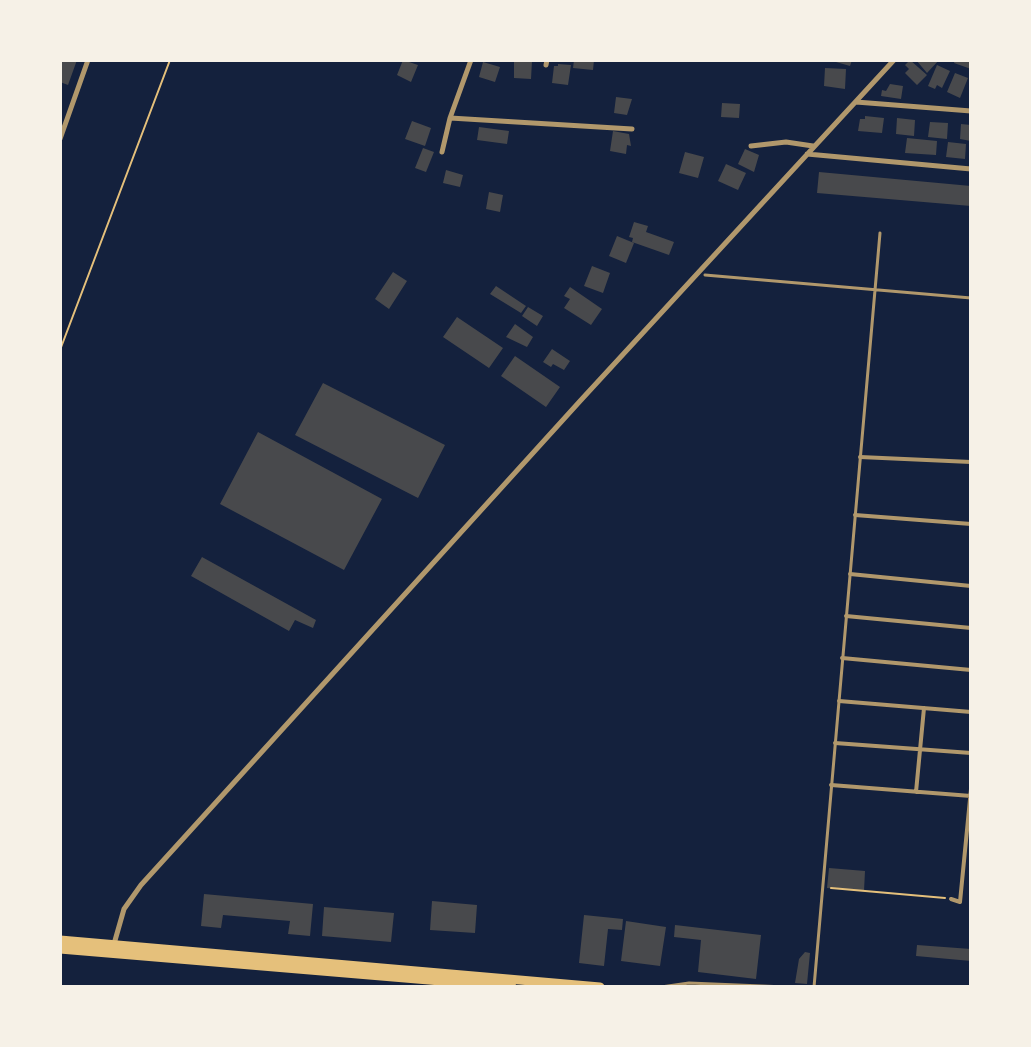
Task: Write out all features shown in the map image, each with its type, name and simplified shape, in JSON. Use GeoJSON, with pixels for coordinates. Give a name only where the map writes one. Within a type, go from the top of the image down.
{"type":"FeatureCollection","features":[{"type":"Feature","properties":{"kind":"main road"},"geometry":{"type":"LineString","coordinates":[[60,940],[600,987]]}},
{"type":"Feature","properties":{"kind":"main road"},"geometry":{"type":"LineString","coordinates":[[60,949],[512,987]]}},
{"type":"Feature","properties":{"kind":"street"},"geometry":{"type":"LineString","coordinates":[[60,139],[88,60]]}},
{"type":"Feature","properties":{"kind":"street"},"geometry":{"type":"LineString","coordinates":[[442,152],[450,118],[471,60]]}},
{"type":"Feature","properties":{"kind":"street"},"geometry":{"type":"LineString","coordinates":[[114,945],[119,920],[141,885],[894,60]]}},
{"type":"Feature","properties":{"kind":"street"},"geometry":{"type":"LineString","coordinates":[[855,102],[971,111]]}},
{"type":"Feature","properties":{"kind":"street"},"geometry":{"type":"LineString","coordinates":[[450,118],[632,129]]}},
{"type":"Feature","properties":{"kind":"street"},"geometry":{"type":"LineString","coordinates":[[751,146],[786,142],[814,146]]}},
{"type":"Feature","properties":{"kind":"street"},"geometry":{"type":"LineString","coordinates":[[807,154],[971,169]]}},
{"type":"Feature","properties":{"kind":"street"},"geometry":{"type":"LineString","coordinates":[[860,457],[971,462]]}},
{"type":"Feature","properties":{"kind":"street"},"geometry":{"type":"LineString","coordinates":[[855,515],[971,524]]}},
{"type":"Feature","properties":{"kind":"street"},"geometry":{"type":"LineString","coordinates":[[850,574],[971,586]]}},
{"type":"Feature","properties":{"kind":"street"},"geometry":{"type":"LineString","coordinates":[[846,616],[971,628]]}},
{"type":"Feature","properties":{"kind":"street"},"geometry":{"type":"LineString","coordinates":[[842,658],[971,670]]}},
{"type":"Feature","properties":{"kind":"street"},"geometry":{"type":"LineString","coordinates":[[839,701],[971,712]]}},
{"type":"Feature","properties":{"kind":"street"},"geometry":{"type":"LineString","coordinates":[[916,792],[924,708]]}},
{"type":"Feature","properties":{"kind":"street"},"geometry":{"type":"LineString","coordinates":[[835,743],[971,753]]}},
{"type":"Feature","properties":{"kind":"street"},"geometry":{"type":"LineString","coordinates":[[831,785],[971,796]]}},
{"type":"Feature","properties":{"kind":"street"},"geometry":{"type":"LineString","coordinates":[[951,899],[960,902],[971,789]]}},
{"type":"Feature","properties":{"kind":"lane"},"geometry":{"type":"LineString","coordinates":[[814,987],[880,233]]}},
{"type":"Feature","properties":{"kind":"lane"},"geometry":{"type":"LineString","coordinates":[[705,275],[971,298]]}},
{"type":"Feature","properties":{"kind":"lane"},"geometry":{"type":"LineString","coordinates":[[661,987],[689,983],[786,987]]}},
{"type":"Feature","properties":{"kind":"path"},"geometry":{"type":"LineString","coordinates":[[60,350],[170,60]]}},
{"type":"Feature","properties":{"kind":"path"},"geometry":{"type":"LineString","coordinates":[[822,888],[951,899]]}},
{"type":"Feature","properties":{"kind":"building"},"geometry":{"type":"Polygon","coordinates":[[[60,60],[77,60],[68,85],[60,82],[60,60]]]}},
{"type":"Feature","properties":{"kind":"building"},"geometry":{"type":"Polygon","coordinates":[[[403,60],[418,65],[411,82],[397,75],[403,60]]]}},
{"type":"Feature","properties":{"kind":"building"},"geometry":{"type":"Polygon","coordinates":[[[574,60],[594,60],[593,70],[573,68],[574,60]]]}},
{"type":"Feature","properties":{"kind":"building"},"geometry":{"type":"Polygon","coordinates":[[[829,60],[852,60],[850,66],[829,60]]]}},
{"type":"Feature","properties":{"kind":"building"},"geometry":{"type":"Polygon","coordinates":[[[910,60],[927,75],[917,85],[905,73],[909,69],[905,65],[910,60]]]}},
{"type":"Feature","properties":{"kind":"building"},"geometry":{"type":"Polygon","coordinates":[[[916,60],[939,60],[927,73],[916,60]]]}},
{"type":"Feature","properties":{"kind":"building"},"geometry":{"type":"Polygon","coordinates":[[[955,60],[971,60],[971,69],[954,63],[955,60]]]}},
{"type":"Feature","properties":{"kind":"building"},"geometry":{"type":"Polygon","coordinates":[[[514,61],[532,61],[531,79],[514,78],[514,61]]]}},
{"type":"Feature","properties":{"kind":"building"},"geometry":{"type":"Polygon","coordinates":[[[483,62],[500,67],[495,82],[479,77],[483,62]]]}},
{"type":"Feature","properties":{"kind":"building"},"geometry":{"type":"Polygon","coordinates":[[[571,65],[568,85],[552,83],[554,66],[571,65]]]}},
{"type":"Feature","properties":{"kind":"building"},"geometry":{"type":"Polygon","coordinates":[[[937,65],[950,71],[942,88],[937,85],[935,89],[928,86],[937,65]]]}},
{"type":"Feature","properties":{"kind":"building"},"geometry":{"type":"Polygon","coordinates":[[[825,68],[846,69],[845,89],[824,86],[825,68]]]}},
{"type":"Feature","properties":{"kind":"building"},"geometry":{"type":"Polygon","coordinates":[[[955,73],[968,78],[960,98],[947,92],[955,73]]]}},
{"type":"Feature","properties":{"kind":"building"},"geometry":{"type":"Polygon","coordinates":[[[890,84],[903,86],[901,99],[881,96],[882,90],[886,91],[890,84]]]}},
{"type":"Feature","properties":{"kind":"building"},"geometry":{"type":"Polygon","coordinates":[[[616,97],[632,99],[627,115],[614,113],[616,97]]]}},
{"type":"Feature","properties":{"kind":"building"},"geometry":{"type":"Polygon","coordinates":[[[722,103],[740,104],[739,118],[721,117],[722,103]]]}},
{"type":"Feature","properties":{"kind":"building"},"geometry":{"type":"Polygon","coordinates":[[[865,116],[884,118],[882,133],[858,131],[860,119],[865,119],[865,116]]]}},
{"type":"Feature","properties":{"kind":"building"},"geometry":{"type":"Polygon","coordinates":[[[897,118],[915,120],[914,136],[896,134],[897,118]]]}},
{"type":"Feature","properties":{"kind":"building"},"geometry":{"type":"Polygon","coordinates":[[[412,121],[431,128],[425,146],[405,139],[412,121]]]}},
{"type":"Feature","properties":{"kind":"building"},"geometry":{"type":"Polygon","coordinates":[[[930,122],[948,123],[947,139],[928,137],[930,122]]]}},
{"type":"Feature","properties":{"kind":"building"},"geometry":{"type":"Polygon","coordinates":[[[961,124],[971,125],[971,141],[960,139],[961,124]]]}},
{"type":"Feature","properties":{"kind":"building"},"geometry":{"type":"Polygon","coordinates":[[[479,127],[509,131],[507,144],[477,140],[479,127]]]}},
{"type":"Feature","properties":{"kind":"building"},"geometry":{"type":"Polygon","coordinates":[[[613,131],[629,134],[631,146],[627,145],[626,154],[610,151],[613,131]]]}},
{"type":"Feature","properties":{"kind":"building"},"geometry":{"type":"Polygon","coordinates":[[[907,138],[937,141],[936,155],[905,153],[907,138]]]}},
{"type":"Feature","properties":{"kind":"building"},"geometry":{"type":"Polygon","coordinates":[[[948,142],[966,144],[965,159],[946,157],[948,142]]]}},
{"type":"Feature","properties":{"kind":"building"},"geometry":{"type":"Polygon","coordinates":[[[423,148],[434,152],[426,172],[415,168],[423,148]]]}},
{"type":"Feature","properties":{"kind":"building"},"geometry":{"type":"Polygon","coordinates":[[[745,149],[759,155],[754,172],[738,164],[745,149]]]}},
{"type":"Feature","properties":{"kind":"building"},"geometry":{"type":"Polygon","coordinates":[[[685,152],[704,157],[698,178],[679,173],[685,152]]]}},
{"type":"Feature","properties":{"kind":"building"},"geometry":{"type":"Polygon","coordinates":[[[726,164],[746,173],[738,190],[718,181],[726,164]]]}},
{"type":"Feature","properties":{"kind":"building"},"geometry":{"type":"Polygon","coordinates":[[[446,170],[463,175],[460,187],[443,183],[446,170]]]}},
{"type":"Feature","properties":{"kind":"building"},"geometry":{"type":"Polygon","coordinates":[[[819,172],[971,186],[971,206],[817,193],[819,172]]]}},
{"type":"Feature","properties":{"kind":"building"},"geometry":{"type":"Polygon","coordinates":[[[489,192],[503,195],[500,212],[486,209],[489,192]]]}},
{"type":"Feature","properties":{"kind":"building"},"geometry":{"type":"Polygon","coordinates":[[[634,222],[648,226],[646,232],[674,242],[669,255],[632,242],[633,238],[629,237],[634,222]]]}},
{"type":"Feature","properties":{"kind":"building"},"geometry":{"type":"Polygon","coordinates":[[[617,236],[634,243],[626,263],[609,256],[617,236]]]}},
{"type":"Feature","properties":{"kind":"building"},"geometry":{"type":"Polygon","coordinates":[[[592,266],[610,273],[603,293],[584,286],[592,266]]]}},
{"type":"Feature","properties":{"kind":"building"},"geometry":{"type":"Polygon","coordinates":[[[393,272],[407,281],[389,309],[375,299],[393,272]]]}},
{"type":"Feature","properties":{"kind":"building"},"geometry":{"type":"Polygon","coordinates":[[[496,286],[526,306],[521,313],[490,294],[496,286]]]}},
{"type":"Feature","properties":{"kind":"building"},"geometry":{"type":"Polygon","coordinates":[[[570,287],[602,309],[591,325],[564,308],[570,299],[564,296],[570,287]]]}},
{"type":"Feature","properties":{"kind":"building"},"geometry":{"type":"Polygon","coordinates":[[[528,307],[543,316],[537,326],[522,316],[528,307]]]}},
{"type":"Feature","properties":{"kind":"building"},"geometry":{"type":"Polygon","coordinates":[[[457,317],[503,348],[489,368],[443,337],[457,317]]]}},
{"type":"Feature","properties":{"kind":"building"},"geometry":{"type":"Polygon","coordinates":[[[515,324],[533,337],[527,347],[506,337],[515,324]]]}},
{"type":"Feature","properties":{"kind":"building"},"geometry":{"type":"Polygon","coordinates":[[[552,349],[570,361],[564,370],[543,362],[552,349]]]}},
{"type":"Feature","properties":{"kind":"building"},"geometry":{"type":"Polygon","coordinates":[[[515,356],[560,387],[546,407],[501,376],[515,356]]]}},
{"type":"Feature","properties":{"kind":"building"},"geometry":{"type":"Polygon","coordinates":[[[323,383],[445,445],[418,498],[295,435],[323,383]]]}},
{"type":"Feature","properties":{"kind":"building"},"geometry":{"type":"Polygon","coordinates":[[[258,432],[382,499],[344,570],[220,504],[258,432]]]}},
{"type":"Feature","properties":{"kind":"building"},"geometry":{"type":"Polygon","coordinates":[[[202,557],[316,620],[313,628],[295,620],[289,631],[191,576],[202,557]]]}},
{"type":"Feature","properties":{"kind":"building"},"geometry":{"type":"Polygon","coordinates":[[[829,868],[865,871],[864,891],[827,888],[829,868]]]}},
{"type":"Feature","properties":{"kind":"building"},"geometry":{"type":"Polygon","coordinates":[[[204,894],[313,904],[310,936],[288,934],[290,921],[223,915],[221,928],[201,926],[204,894]]]}},
{"type":"Feature","properties":{"kind":"building"},"geometry":{"type":"Polygon","coordinates":[[[432,901],[477,905],[475,933],[430,930],[432,901]]]}},
{"type":"Feature","properties":{"kind":"building"},"geometry":{"type":"Polygon","coordinates":[[[324,907],[394,913],[391,942],[322,936],[324,907]]]}},
{"type":"Feature","properties":{"kind":"building"},"geometry":{"type":"Polygon","coordinates":[[[584,915],[623,919],[622,930],[608,929],[604,966],[579,963],[584,915]]]}},
{"type":"Feature","properties":{"kind":"building"},"geometry":{"type":"Polygon","coordinates":[[[626,921],[666,927],[660,966],[621,961],[626,921]]]}},
{"type":"Feature","properties":{"kind":"building"},"geometry":{"type":"Polygon","coordinates":[[[675,925],[761,935],[756,979],[698,972],[701,940],[674,937],[675,925]]]}},
{"type":"Feature","properties":{"kind":"building"},"geometry":{"type":"Polygon","coordinates":[[[917,945],[971,949],[971,961],[916,956],[917,945]]]}},
{"type":"Feature","properties":{"kind":"building"},"geometry":{"type":"Polygon","coordinates":[[[805,952],[810,953],[807,984],[795,983],[799,959],[805,952]]]}}]}
